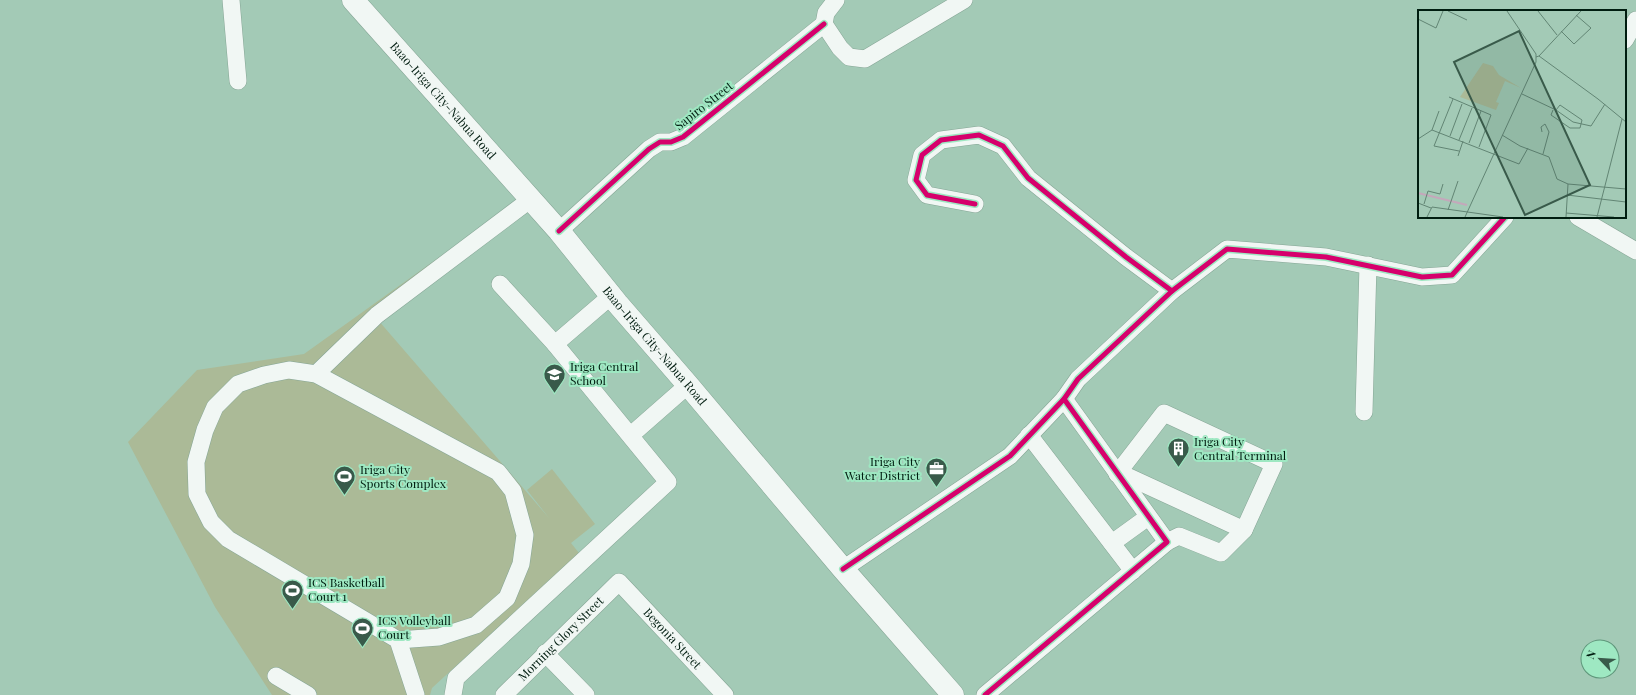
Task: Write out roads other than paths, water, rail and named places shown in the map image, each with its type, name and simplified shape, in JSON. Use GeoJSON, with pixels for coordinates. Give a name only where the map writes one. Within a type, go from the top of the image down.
{"type":"FeatureCollection","features":[{"type":"Feature","properties":{"kind":"main road","name":"Baao-Iriga City-Nabua Road"},"geometry":{"type":"LineString","coordinates":[[353,0],[559,231],[611,296],[843,569],[953,695]]}},
{"type":"Feature","properties":{"kind":"street"},"geometry":{"type":"LineString","coordinates":[[230,0],[238,80]]}},
{"type":"Feature","properties":{"kind":"street"},"geometry":{"type":"LineString","coordinates":[[836,0],[826,13],[824,24],[840,48],[849,57],[865,59],[964,0]]}},
{"type":"Feature","properties":{"kind":"street"},"geometry":{"type":"LineString","coordinates":[[1626,38],[1636,20]]}},
{"type":"Feature","properties":{"kind":"street","name":"Sapiro Street"},"geometry":{"type":"LineString","coordinates":[[559,231],[649,148],[660,142],[671,142],[683,137],[824,24]]}},
{"type":"Feature","properties":{"kind":"street"},"geometry":{"type":"LineString","coordinates":[[975,204],[928,196],[916,180],[922,155],[941,140],[979,135],[1003,146],[1028,178],[1126,257],[1172,291]]}},
{"type":"Feature","properties":{"kind":"street"},"geometry":{"type":"LineString","coordinates":[[316,374],[378,315],[530,199]]}},
{"type":"Feature","properties":{"kind":"street"},"geometry":{"type":"LineString","coordinates":[[843,569],[1010,456],[1064,399],[1078,379],[1172,291],[1227,249],[1326,257],[1422,277],[1452,275],[1504,218]]}},
{"type":"Feature","properties":{"kind":"street"},"geometry":{"type":"LineString","coordinates":[[1580,218],[1634,246]]}},
{"type":"Feature","properties":{"kind":"street"},"geometry":{"type":"LineString","coordinates":[[1364,412],[1368,266]]}},
{"type":"Feature","properties":{"kind":"street"},"geometry":{"type":"LineString","coordinates":[[453,695],[456,678],[668,482],[555,344],[500,284]]}},
{"type":"Feature","properties":{"kind":"street"},"geometry":{"type":"LineString","coordinates":[[555,344],[611,296]]}},
{"type":"Feature","properties":{"kind":"street"},"geometry":{"type":"LineString","coordinates":[[289,370],[316,374],[498,472],[513,492],[525,535],[520,564],[507,598],[476,625],[439,637],[398,640],[228,539],[211,522],[198,494],[196,462],[205,430],[215,407],[238,384],[264,375],[289,370]]}},
{"type":"Feature","properties":{"kind":"street"},"geometry":{"type":"LineString","coordinates":[[631,435],[688,385]]}},
{"type":"Feature","properties":{"kind":"street"},"geometry":{"type":"LineString","coordinates":[[1064,399],[1167,542]]}},
{"type":"Feature","properties":{"kind":"street"},"geometry":{"type":"LineString","coordinates":[[985,695],[1167,542],[1179,536],[1221,553],[1244,530],[1274,464],[1164,413],[1118,473]]}},
{"type":"Feature","properties":{"kind":"street"},"geometry":{"type":"LineString","coordinates":[[1029,436],[1133,571]]}},
{"type":"Feature","properties":{"kind":"street"},"geometry":{"type":"LineString","coordinates":[[1118,473],[1244,530]]}},
{"type":"Feature","properties":{"kind":"street"},"geometry":{"type":"LineString","coordinates":[[1112,543],[1148,517]]}},
{"type":"Feature","properties":{"kind":"street","name":"Morning Glory Street"},"geometry":{"type":"LineString","coordinates":[[504,695],[545,653],[619,582]]}},
{"type":"Feature","properties":{"kind":"street","name":"Begonia Street"},"geometry":{"type":"LineString","coordinates":[[619,582],[725,695]]}},
{"type":"Feature","properties":{"kind":"street"},"geometry":{"type":"LineString","coordinates":[[398,640],[416,695]]}},
{"type":"Feature","properties":{"kind":"street"},"geometry":{"type":"LineString","coordinates":[[545,653],[586,695]]}},
{"type":"Feature","properties":{"kind":"street"},"geometry":{"type":"LineString","coordinates":[[276,676],[308,695]]}},
{"type":"Feature","properties":{"kind":"place","name":"Iriga Central School"},"geometry":{"type":"Point","coordinates":[555,394]}},
{"type":"Feature","properties":{"kind":"place","name":"Iriga City Central Terminal"},"geometry":{"type":"Point","coordinates":[1179,468]}},
{"type":"Feature","properties":{"kind":"place","name":"Iriga City Water District"},"geometry":{"type":"Point","coordinates":[936,488]}},
{"type":"Feature","properties":{"kind":"place","name":"Iriga City Sports Complex"},"geometry":{"type":"Point","coordinates":[344,496]}},
{"type":"Feature","properties":{"kind":"place","name":"ICS Basketball Court 1"},"geometry":{"type":"Point","coordinates":[293,610]}},
{"type":"Feature","properties":{"kind":"place","name":"ICS Volleyball Court"},"geometry":{"type":"Point","coordinates":[362,648]}}]}
